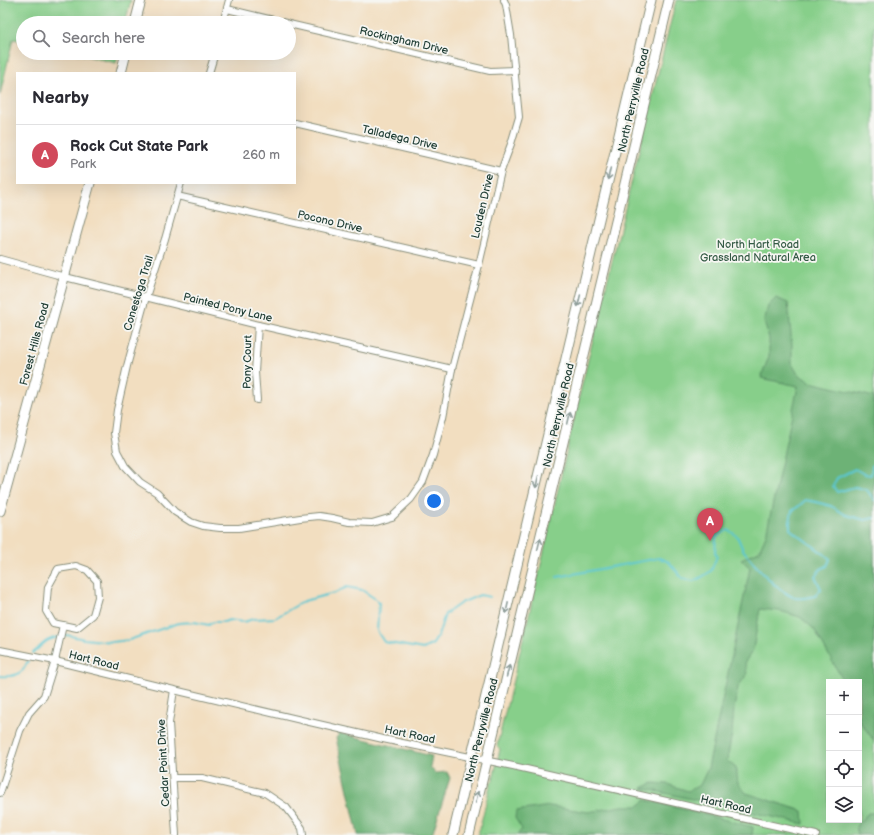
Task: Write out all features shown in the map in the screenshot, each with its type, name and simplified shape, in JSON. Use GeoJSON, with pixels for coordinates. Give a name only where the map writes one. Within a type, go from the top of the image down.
{"type":"FeatureCollection","features":[{"type":"Feature","properties":{"kind":"main road"},"geometry":{"type":"LineString","coordinates":[[137,16],[141,0]]}},
{"type":"Feature","properties":{"kind":"main road","name":"North Perryville Road"},"geometry":{"type":"LineString","coordinates":[[452,835],[650,0]]}},
{"type":"Feature","properties":{"kind":"main road","name":"North Perryville Road"},"geometry":{"type":"LineString","coordinates":[[469,835],[669,0]]}},
{"type":"Feature","properties":{"kind":"main road"},"geometry":{"type":"LineString","coordinates":[[121,72],[124,60]]}},
{"type":"Feature","properties":{"kind":"main road","name":"Forest Hills Road"},"geometry":{"type":"LineString","coordinates":[[0,511],[90,184]]}},
{"type":"Feature","properties":{"kind":"street"},"geometry":{"type":"LineString","coordinates":[[225,16],[229,0]]}},
{"type":"Feature","properties":{"kind":"street","name":"Louden Drive"},"geometry":{"type":"LineString","coordinates":[[443,417],[452,369],[479,265],[501,171],[519,117],[506,5],[504,0]]}},
{"type":"Feature","properties":{"kind":"street"},"geometry":{"type":"LineString","coordinates":[[227,9],[256,16]]}},
{"type":"Feature","properties":{"kind":"street","name":"Rockingham Drive"},"geometry":{"type":"LineString","coordinates":[[296,26],[490,71],[514,70]]}},
{"type":"Feature","properties":{"kind":"street"},"geometry":{"type":"LineString","coordinates":[[210,72],[213,60]]}},
{"type":"Feature","properties":{"kind":"street","name":"Talladega Drive"},"geometry":{"type":"LineString","coordinates":[[296,123],[501,171]]}},
{"type":"Feature","properties":{"kind":"street","name":"Conestoga Trail"},"geometry":{"type":"LineString","coordinates":[[181,184],[146,297],[127,366],[117,410],[114,433],[118,452],[125,466],[140,482],[157,492],[175,512],[191,522],[203,526],[239,528],[319,516],[349,522],[372,523],[392,517],[410,499],[423,482],[433,455],[443,417]]}},
{"type":"Feature","properties":{"kind":"street","name":"Pocono Drive"},"geometry":{"type":"LineString","coordinates":[[177,196],[479,265]]}},
{"type":"Feature","properties":{"kind":"street","name":"Painted Pony Lane"},"geometry":{"type":"LineString","coordinates":[[0,260],[258,325],[452,369]]}},
{"type":"Feature","properties":{"kind":"street","name":"Pony Court"},"geometry":{"type":"LineString","coordinates":[[257,400],[255,372],[258,325]]}},
{"type":"Feature","properties":{"kind":"street"},"geometry":{"type":"LineString","coordinates":[[76,566],[87,570],[97,581],[98,597],[93,615],[78,628],[63,625],[53,624],[46,611],[48,587],[58,569],[76,566]]}},
{"type":"Feature","properties":{"kind":"street"},"geometry":{"type":"LineString","coordinates":[[0,792],[20,731],[29,713],[44,696],[63,625]]}},
{"type":"Feature","properties":{"kind":"street","name":"Hart Road"},"geometry":{"type":"LineString","coordinates":[[0,650],[54,661],[383,739],[486,760],[816,835]]}},
{"type":"Feature","properties":{"kind":"street","name":"Cedar Point Drive"},"geometry":{"type":"LineString","coordinates":[[174,690],[169,723],[176,835]]}},
{"type":"Feature","properties":{"kind":"street"},"geometry":{"type":"LineString","coordinates":[[173,778],[202,778],[265,792],[286,807],[302,828],[303,835]]}},
{"type":"Feature","properties":{"kind":"green space"},"geometry":{"type":"Polygon","coordinates":[[[0,0],[131,0],[127,16],[16,16],[16,40],[13,39],[0,95],[0,0]]]}},
{"type":"Feature","properties":{"kind":"green space","name":"North Hart Road Grassland Natural Area"},"geometry":{"type":"Polygon","coordinates":[[[676,0],[874,0],[874,835],[478,835],[491,782],[493,780],[500,749],[497,746],[539,573],[578,401],[676,0]]]}},
{"type":"Feature","properties":{"kind":"green space"},"geometry":{"type":"Polygon","coordinates":[[[103,60],[117,60],[116,63],[103,60]]]}},
{"type":"Feature","properties":{"kind":"green space"},"geometry":{"type":"Polygon","coordinates":[[[776,298],[788,303],[792,345],[792,364],[798,374],[810,382],[874,397],[874,741],[862,724],[862,679],[842,679],[814,629],[800,617],[780,611],[760,609],[753,650],[745,662],[747,674],[738,687],[734,708],[732,733],[727,761],[736,768],[738,783],[746,793],[803,811],[804,824],[642,788],[653,783],[667,784],[688,791],[700,785],[708,768],[750,568],[741,559],[759,551],[766,535],[798,386],[761,378],[769,356],[769,338],[764,322],[768,306],[776,298]]]}},
{"type":"Feature","properties":{"kind":"green space"},"geometry":{"type":"Polygon","coordinates":[[[340,733],[432,756],[430,767],[435,773],[447,772],[450,778],[432,835],[358,835],[336,738],[340,733]]]}},
{"type":"Feature","properties":{"kind":"green space"},"geometry":{"type":"Polygon","coordinates":[[[646,800],[753,827],[752,835],[517,835],[522,829],[515,818],[516,811],[550,806],[588,812],[622,806],[638,806],[646,800]]]}},
{"type":"Feature","properties":{"kind":"green space"},"geometry":{"type":"Polygon","coordinates":[[[868,813],[874,813],[874,835],[858,835],[856,826],[859,823],[862,823],[862,820],[868,813]]]}},
{"type":"Feature","properties":{"kind":"waterway"},"geometry":{"type":"LineString","coordinates":[[874,465],[872,466],[871,475],[864,474],[855,469],[837,478],[833,486],[837,492],[855,487],[867,490],[874,500]]}},
{"type":"Feature","properties":{"kind":"waterway"},"geometry":{"type":"LineString","coordinates":[[557,577],[659,558],[669,562],[682,578],[693,581],[711,571],[717,556],[715,552],[716,537],[728,530],[737,537],[744,551],[754,564],[782,591],[796,598],[815,596],[821,589],[815,576],[821,569],[827,566],[830,559],[790,529],[792,511],[801,505],[805,500],[831,506],[846,515],[865,520],[874,518]]}},
{"type":"Feature","properties":{"kind":"waterway"},"geometry":{"type":"LineString","coordinates":[[63,636],[67,635],[84,639],[112,642],[129,640],[179,623],[194,622],[209,625],[213,622],[224,622],[229,620],[243,622],[253,619],[275,618],[304,601],[335,593],[347,587],[362,590],[377,600],[379,603],[377,631],[384,642],[423,649],[433,644],[438,636],[445,614],[461,603],[480,595],[490,597]]}},
{"type":"Feature","properties":{"kind":"waterway"},"geometry":{"type":"LineString","coordinates":[[33,653],[47,641],[59,637]]}},
{"type":"Feature","properties":{"kind":"waterway"},"geometry":{"type":"LineString","coordinates":[[0,676],[18,674],[24,669],[28,661]]}},
{"type":"Feature","properties":{"kind":"place","name":"Rock Cut State Park"},"geometry":{"type":"Point","coordinates":[710,541]}}]}
